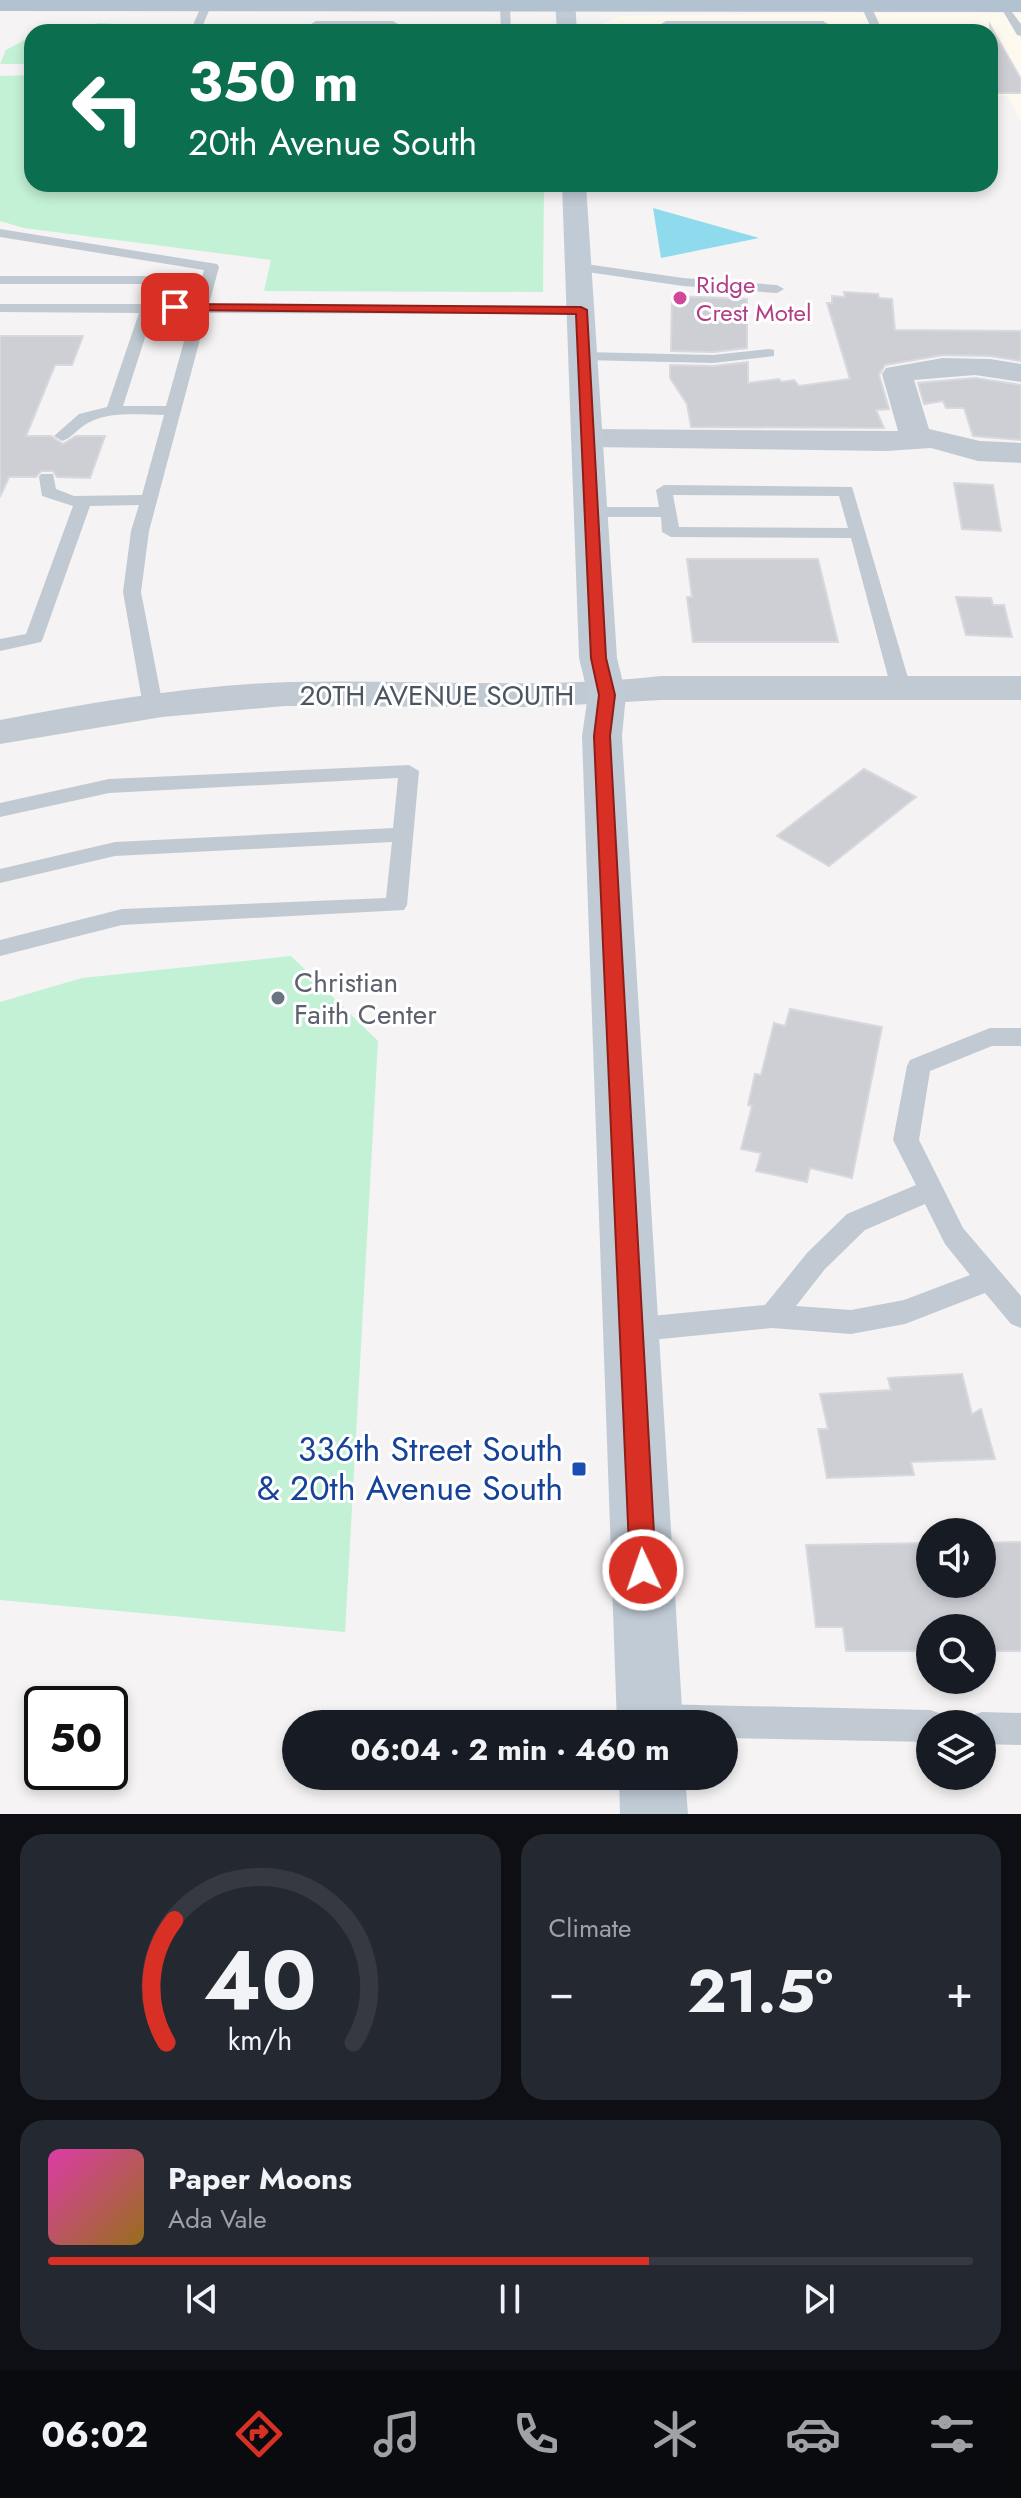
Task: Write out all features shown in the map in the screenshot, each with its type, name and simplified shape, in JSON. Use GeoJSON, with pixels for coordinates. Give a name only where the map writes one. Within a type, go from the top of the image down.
{"type":"FeatureCollection","features":[{"type":"Feature","properties":{"kind":"main road"},"geometry":{"type":"LineString","coordinates":[[565,3],[566,24]]}},
{"type":"Feature","properties":{"kind":"main road"},"geometry":{"type":"LineString","coordinates":[[0,5],[206,6],[394,21],[505,6],[565,3],[823,21],[866,6],[1013,6]]}},
{"type":"Feature","properties":{"kind":"main road"},"geometry":{"type":"LineString","coordinates":[[574,192],[598,658],[607,695],[602,736],[650,1710]]}},
{"type":"Feature","properties":{"kind":"main road"},"geometry":{"type":"LineString","coordinates":[[653,1790],[654,1814]]}},
{"type":"Feature","properties":{"kind":"street"},"geometry":{"type":"LineString","coordinates":[[916,439],[897,374],[928,367],[959,366],[1021,373]]}},
{"type":"Feature","properties":{"kind":"street"},"geometry":{"type":"LineString","coordinates":[[587,438],[932,438],[978,451],[1021,453]]}},
{"type":"Feature","properties":{"kind":"street","name":"20TH AVENUE SOUTH"},"geometry":{"type":"LineString","coordinates":[[0,732],[153,706],[242,696],[324,693],[607,695],[661,688],[1021,688]]}},
{"type":"Feature","properties":{"kind":"lane"},"geometry":{"type":"LineString","coordinates":[[198,24],[206,6]]}},
{"type":"Feature","properties":{"kind":"lane"},"geometry":{"type":"LineString","coordinates":[[505,6],[506,24]]}},
{"type":"Feature","properties":{"kind":"lane"},"geometry":{"type":"LineString","coordinates":[[866,6],[874,24]]}},
{"type":"Feature","properties":{"kind":"lane"},"geometry":{"type":"LineString","coordinates":[[1013,6],[1021,33]]}},
{"type":"Feature","properties":{"kind":"lane"},"geometry":{"type":"LineString","coordinates":[[316,24],[394,21]]}},
{"type":"Feature","properties":{"kind":"lane"},"geometry":{"type":"LineString","coordinates":[[0,233],[204,263],[212,267],[140,531],[132,592],[153,706]]}},
{"type":"Feature","properties":{"kind":"lane"},"geometry":{"type":"LineString","coordinates":[[579,267],[683,282],[777,289]]}},
{"type":"Feature","properties":{"kind":"lane"},"geometry":{"type":"LineString","coordinates":[[0,280],[157,280]]}},
{"type":"Feature","properties":{"kind":"lane"},"geometry":{"type":"LineString","coordinates":[[0,308],[581,310]]}},
{"type":"Feature","properties":{"kind":"lane"},"geometry":{"type":"LineString","coordinates":[[113,411],[148,308]]}},
{"type":"Feature","properties":{"kind":"lane"},"geometry":{"type":"LineString","coordinates":[[583,356],[713,359],[769,353]]}},
{"type":"Feature","properties":{"kind":"lane"},"geometry":{"type":"LineString","coordinates":[[62,436],[72,422],[82,416],[113,411],[173,411]]}},
{"type":"Feature","properties":{"kind":"lane"},"geometry":{"type":"LineString","coordinates":[[47,477],[48,492],[58,497],[83,501],[149,500]]}},
{"type":"Feature","properties":{"kind":"lane"},"geometry":{"type":"LineString","coordinates":[[857,533],[671,532],[664,490],[846,491],[901,688]]}},
{"type":"Feature","properties":{"kind":"lane"},"geometry":{"type":"LineString","coordinates":[[0,645],[34,638],[83,501]]}},
{"type":"Feature","properties":{"kind":"lane"},"geometry":{"type":"LineString","coordinates":[[591,512],[669,512]]}},
{"type":"Feature","properties":{"kind":"lane"},"geometry":{"type":"LineString","coordinates":[[0,810],[109,786],[409,771],[396,905],[122,917],[0,948]]}},
{"type":"Feature","properties":{"kind":"lane"},"geometry":{"type":"LineString","coordinates":[[0,876],[115,849],[403,834]]}},
{"type":"Feature","properties":{"kind":"lane"},"geometry":{"type":"LineString","coordinates":[[1021,1037],[990,1037],[919,1066],[906,1140],[954,1236],[1021,1316]]}},
{"type":"Feature","properties":{"kind":"lane"},"geometry":{"type":"LineString","coordinates":[[772,1316],[816,1261],[856,1222],[931,1190]]}},
{"type":"Feature","properties":{"kind":"lane"},"geometry":{"type":"LineString","coordinates":[[631,1330],[772,1316],[851,1322],[905,1312],[990,1279]]}},
{"type":"Feature","properties":{"kind":"lane"},"geometry":{"type":"LineString","coordinates":[[738,1736],[916,1727]]}},
{"type":"Feature","properties":{"kind":"lane"},"geometry":{"type":"LineString","coordinates":[[996,1728],[1021,1729]]}},
{"type":"Feature","properties":{"kind":"shaded area"},"geometry":{"type":"Polygon","coordinates":[[[1021,13],[1021,122],[1007,96],[998,96],[998,24],[603,24],[620,16],[1021,13]]]}},
{"type":"Feature","properties":{"kind":"green space"},"geometry":{"type":"Polygon","coordinates":[[[24,40],[24,64],[0,64],[6,50],[24,40]]]}},
{"type":"Feature","properties":{"kind":"green space"},"geometry":{"type":"Polygon","coordinates":[[[24,75],[24,192],[544,192],[543,292],[264,291],[271,260],[24,228],[0,221],[0,76],[24,75]]]}},
{"type":"Feature","properties":{"kind":"green space"},"geometry":{"type":"Polygon","coordinates":[[[291,956],[378,1041],[345,1632],[0,1600],[0,1002],[82,978],[291,956]]]}},
{"type":"Feature","properties":{"kind":"water"},"geometry":{"type":"Polygon","coordinates":[[[653,208],[759,238],[661,258],[653,208]]]}},
{"type":"Feature","properties":{"kind":"building"},"geometry":{"type":"Polygon","coordinates":[[[998,39],[1021,79],[1021,93],[998,93],[998,39]]]}},
{"type":"Feature","properties":{"kind":"building"},"geometry":{"type":"Polygon","coordinates":[[[844,292],[878,294],[879,298],[892,299],[895,330],[1021,331],[1021,361],[990,356],[943,355],[885,365],[879,375],[889,409],[876,410],[884,428],[691,427],[687,404],[670,378],[670,365],[713,366],[748,362],[748,383],[779,379],[781,382],[794,380],[799,386],[850,379],[827,303],[832,303],[832,296],[845,297],[844,292]]]}},
{"type":"Feature","properties":{"kind":"building"},"geometry":{"type":"Polygon","coordinates":[[[672,296],[747,299],[747,348],[713,352],[671,351],[672,296]]]}},
{"type":"Feature","properties":{"kind":"building"},"geometry":{"type":"Polygon","coordinates":[[[0,336],[83,336],[72,365],[55,365],[26,436],[51,436],[63,444],[76,436],[105,436],[90,478],[57,477],[53,471],[41,471],[36,477],[9,477],[0,497],[0,336]]]}},
{"type":"Feature","properties":{"kind":"building"},"geometry":{"type":"Polygon","coordinates":[[[975,378],[1021,385],[1021,440],[973,436],[964,408],[946,408],[943,401],[924,404],[918,383],[975,378]]]}},
{"type":"Feature","properties":{"kind":"building"},"geometry":{"type":"Polygon","coordinates":[[[954,483],[993,485],[1001,531],[962,529],[954,483]]]}},
{"type":"Feature","properties":{"kind":"building"},"geometry":{"type":"Polygon","coordinates":[[[687,559],[818,559],[838,642],[693,642],[687,597],[692,597],[687,559]]]}},
{"type":"Feature","properties":{"kind":"building"},"geometry":{"type":"Polygon","coordinates":[[[956,597],[991,598],[993,605],[1004,605],[1012,637],[966,635],[956,597]]]}},
{"type":"Feature","properties":{"kind":"building"},"geometry":{"type":"Polygon","coordinates":[[[864,769],[916,797],[829,866],[777,836],[864,769]]]}},
{"type":"Feature","properties":{"kind":"building"},"geometry":{"type":"Polygon","coordinates":[[[790,1009],[882,1027],[852,1178],[810,1168],[807,1182],[756,1171],[761,1153],[741,1149],[752,1106],[748,1105],[755,1074],[761,1075],[774,1023],[785,1026],[790,1009]]]}},
{"type":"Feature","properties":{"kind":"building"},"geometry":{"type":"Polygon","coordinates":[[[962,1374],[972,1414],[981,1409],[995,1459],[911,1462],[914,1475],[827,1478],[818,1429],[828,1429],[820,1394],[891,1390],[888,1378],[962,1374]]]}},
{"type":"Feature","properties":{"kind":"building"},"geometry":{"type":"Polygon","coordinates":[[[1021,1542],[1021,1651],[996,1651],[996,1614],[916,1614],[916,1651],[846,1651],[843,1627],[816,1627],[806,1545],[916,1543],[916,1598],[996,1598],[996,1543],[1021,1542]]]}},
{"type":"Feature","properties":{"kind":"place","name":"Ridge Crest Motel"},"geometry":{"type":"Point","coordinates":[680,298]}},
{"type":"Feature","properties":{"kind":"place","name":"Christian Faith Center"},"geometry":{"type":"Point","coordinates":[278,998]}},
{"type":"Feature","properties":{"kind":"place","name":"336th Street South & 20th Avenue South"},"geometry":{"type":"Point","coordinates":[579,1469]}},
{"type":"Feature","properties":{"kind":"route"},"geometry":{"type":"LineString","coordinates":[[175,307],[581,310],[598,658],[607,695],[602,736],[643,1570]]}}]}
